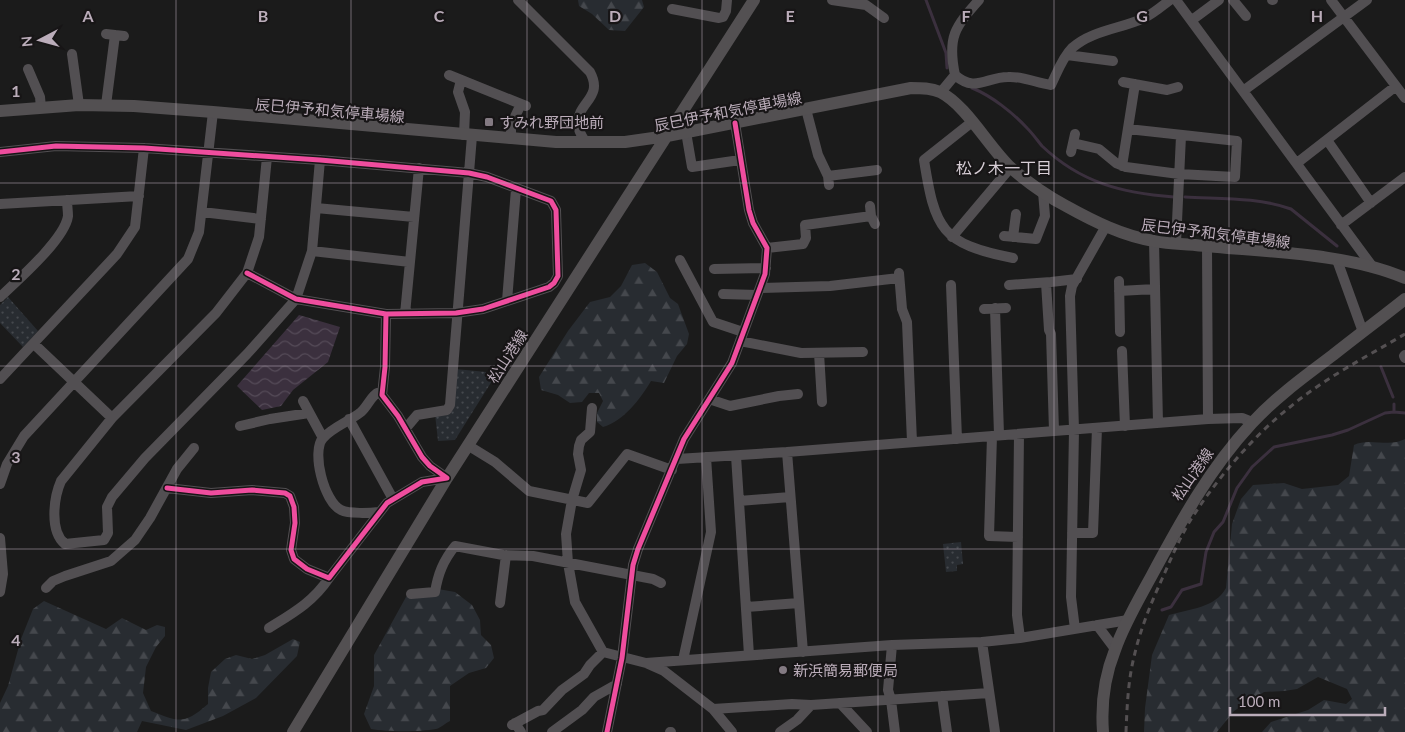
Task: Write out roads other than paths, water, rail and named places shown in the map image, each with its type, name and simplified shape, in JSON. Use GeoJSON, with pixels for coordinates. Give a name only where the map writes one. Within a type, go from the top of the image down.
{"type":"FeatureCollection","features":[{"type":"Feature","properties":{"kind":"main road","name":"松山港線"},"geometry":{"type":"LineString","coordinates":[[293,732],[447,478],[667,136],[750,1]]}},
{"type":"Feature","properties":{"kind":"main road","name":"辰巳伊予和気停車場線"},"geometry":{"type":"LineString","coordinates":[[0,111],[79,105],[106,105],[213,112],[511,139],[586,143],[625,142],[667,136],[911,88],[930,89],[941,92],[959,106],[1011,167],[1043,192],[1106,226],[1136,237],[1154,241],[1337,260],[1372,266],[1405,278]]}},
{"type":"Feature","properties":{"kind":"main road","name":"松山港線"},"geometry":{"type":"LineString","coordinates":[[1103,732],[1104,697],[1115,649],[1128,620],[1183,516],[1212,471],[1252,422],[1300,380],[1405,298]]}},
{"type":"Feature","properties":{"kind":"street"},"geometry":{"type":"LineString","coordinates":[[518,0],[590,72],[593,78],[594,92],[582,109],[578,125],[586,143]]}},
{"type":"Feature","properties":{"kind":"street"},"geometry":{"type":"LineString","coordinates":[[672,9],[719,18],[726,11],[727,0]]}},
{"type":"Feature","properties":{"kind":"street"},"geometry":{"type":"LineString","coordinates":[[832,0],[866,5],[884,18]]}},
{"type":"Feature","properties":{"kind":"street"},"geometry":{"type":"LineString","coordinates":[[979,0],[962,19],[952,38],[952,63],[955,75],[961,81],[976,84],[1008,77],[1051,86],[1073,47],[1092,35],[1145,18],[1170,0]]}},
{"type":"Feature","properties":{"kind":"street"},"geometry":{"type":"LineString","coordinates":[[1176,0],[1372,266]]}},
{"type":"Feature","properties":{"kind":"street"},"geometry":{"type":"LineString","coordinates":[[1192,20],[1219,0]]}},
{"type":"Feature","properties":{"kind":"street"},"geometry":{"type":"LineString","coordinates":[[1233,0],[1246,16]]}},
{"type":"Feature","properties":{"kind":"street"},"geometry":{"type":"LineString","coordinates":[[1331,0],[1405,98]]}},
{"type":"Feature","properties":{"kind":"street"},"geometry":{"type":"LineString","coordinates":[[1243,91],[1367,0]]}},
{"type":"Feature","properties":{"kind":"street"},"geometry":{"type":"LineString","coordinates":[[106,105],[115,35]]}},
{"type":"Feature","properties":{"kind":"street"},"geometry":{"type":"LineString","coordinates":[[72,54],[79,105]]}},
{"type":"Feature","properties":{"kind":"street"},"geometry":{"type":"LineString","coordinates":[[1067,55],[1113,61]]}},
{"type":"Feature","properties":{"kind":"street"},"geometry":{"type":"LineString","coordinates":[[28,69],[40,97],[41,108]]}},
{"type":"Feature","properties":{"kind":"street"},"geometry":{"type":"LineString","coordinates":[[941,92],[955,75]]}},
{"type":"Feature","properties":{"kind":"street"},"geometry":{"type":"LineString","coordinates":[[449,76],[523,105],[512,125],[511,139]]}},
{"type":"Feature","properties":{"kind":"street"},"geometry":{"type":"LineString","coordinates":[[406,428],[417,415],[447,410],[450,405],[456,313],[469,173],[465,112],[458,92],[461,80]]}},
{"type":"Feature","properties":{"kind":"street"},"geometry":{"type":"LineString","coordinates":[[1123,82],[1167,90],[1178,87]]}},
{"type":"Feature","properties":{"kind":"street"},"geometry":{"type":"LineString","coordinates":[[1122,166],[1135,84]]}},
{"type":"Feature","properties":{"kind":"street"},"geometry":{"type":"LineString","coordinates":[[1297,164],[1396,86]]}},
{"type":"Feature","properties":{"kind":"street"},"geometry":{"type":"LineString","coordinates":[[806,109],[818,155],[829,181],[871,168]]}},
{"type":"Feature","properties":{"kind":"street"},"geometry":{"type":"LineString","coordinates":[[0,484],[7,464],[24,436],[183,266],[194,248],[202,212],[213,112]]}},
{"type":"Feature","properties":{"kind":"street"},"geometry":{"type":"LineString","coordinates":[[972,122],[924,160],[930,196],[941,223],[952,237],[977,249],[1013,258]]}},
{"type":"Feature","properties":{"kind":"street"},"geometry":{"type":"LineString","coordinates":[[607,732],[622,658],[632,576],[638,549],[684,439],[732,363],[766,268],[767,248],[753,223],[749,210],[735,123]]}},
{"type":"Feature","properties":{"kind":"street"},"geometry":{"type":"LineString","coordinates":[[1073,143],[1099,149],[1122,166],[1179,174],[1235,177],[1237,140],[1181,136],[1128,129]]}},
{"type":"Feature","properties":{"kind":"street"},"geometry":{"type":"LineString","coordinates":[[686,132],[692,167],[740,160]]}},
{"type":"Feature","properties":{"kind":"street"},"geometry":{"type":"LineString","coordinates":[[1176,244],[1181,136]]}},
{"type":"Feature","properties":{"kind":"street"},"geometry":{"type":"LineString","coordinates":[[1327,140],[1371,203]]}},
{"type":"Feature","properties":{"kind":"street"},"geometry":{"type":"LineString","coordinates":[[0,152],[56,146],[144,148],[320,160],[469,173],[487,177],[551,201],[556,210],[558,276],[554,283],[549,287],[483,309],[456,313],[386,314],[296,299],[247,273]]}},
{"type":"Feature","properties":{"kind":"street"},"geometry":{"type":"LineString","coordinates":[[0,379],[117,254],[135,227],[144,148]]}},
{"type":"Feature","properties":{"kind":"street"},"geometry":{"type":"LineString","coordinates":[[267,157],[259,237],[247,273],[216,313],[112,418],[69,469],[57,490],[55,514],[57,534],[65,544],[104,540],[108,533],[107,506],[112,497],[145,458],[247,354],[296,299],[312,251],[320,160]]}},
{"type":"Feature","properties":{"kind":"street"},"geometry":{"type":"LineString","coordinates":[[952,237],[1011,167]]}},
{"type":"Feature","properties":{"kind":"street"},"geometry":{"type":"LineString","coordinates":[[405,314],[419,168]]}},
{"type":"Feature","properties":{"kind":"street"},"geometry":{"type":"LineString","coordinates":[[1341,225],[1405,177]]}},
{"type":"Feature","properties":{"kind":"street"},"geometry":{"type":"LineString","coordinates":[[507,301],[516,189]]}},
{"type":"Feature","properties":{"kind":"street"},"geometry":{"type":"LineString","coordinates":[[1016,214],[1009,236],[1036,239],[1044,216],[1043,192]]}},
{"type":"Feature","properties":{"kind":"street"},"geometry":{"type":"LineString","coordinates":[[0,204],[139,196]]}},
{"type":"Feature","properties":{"kind":"street"},"geometry":{"type":"LineString","coordinates":[[0,297],[26,273],[63,230],[68,217],[67,200]]}},
{"type":"Feature","properties":{"kind":"street"},"geometry":{"type":"LineString","coordinates":[[767,248],[803,244],[806,238],[805,225],[873,220],[870,206]]}},
{"type":"Feature","properties":{"kind":"street"},"geometry":{"type":"LineString","coordinates":[[316,208],[414,217]]}},
{"type":"Feature","properties":{"kind":"street"},"geometry":{"type":"LineString","coordinates":[[202,212],[261,219]]}},
{"type":"Feature","properties":{"kind":"street"},"geometry":{"type":"LineString","coordinates":[[1075,629],[1071,597],[1074,430],[1070,296],[1072,286],[1106,226]]}},
{"type":"Feature","properties":{"kind":"street"},"geometry":{"type":"LineString","coordinates":[[1154,241],[1158,423]]}},
{"type":"Feature","properties":{"kind":"street"},"geometry":{"type":"LineString","coordinates":[[1207,246],[1208,419]]}},
{"type":"Feature","properties":{"kind":"street"},"geometry":{"type":"LineString","coordinates":[[312,251],[410,262]]}},
{"type":"Feature","properties":{"kind":"street"},"geometry":{"type":"LineString","coordinates":[[680,260],[713,322],[741,336],[800,353],[862,352]]}},
{"type":"Feature","properties":{"kind":"street"},"geometry":{"type":"LineString","coordinates":[[1337,260],[1363,332]]}},
{"type":"Feature","properties":{"kind":"street"},"geometry":{"type":"LineString","coordinates":[[714,269],[766,268]]}},
{"type":"Feature","properties":{"kind":"street"},"geometry":{"type":"LineString","coordinates":[[723,294],[830,286],[899,276],[902,309],[907,322],[912,442]]}},
{"type":"Feature","properties":{"kind":"street"},"geometry":{"type":"LineString","coordinates":[[1009,285],[1077,279]]}},
{"type":"Feature","properties":{"kind":"street"},"geometry":{"type":"LineString","coordinates":[[1046,283],[1048,330],[1051,334],[1054,431]]}},
{"type":"Feature","properties":{"kind":"street"},"geometry":{"type":"LineString","coordinates":[[952,285],[957,439]]}},
{"type":"Feature","properties":{"kind":"street"},"geometry":{"type":"LineString","coordinates":[[1116,325],[1119,286],[1155,290]]}},
{"type":"Feature","properties":{"kind":"street"},"geometry":{"type":"LineString","coordinates":[[984,309],[1000,308],[989,536],[1018,537]]}},
{"type":"Feature","properties":{"kind":"street"},"geometry":{"type":"LineString","coordinates":[[386,314],[385,367],[382,391],[385,400],[406,428],[422,457],[430,466],[447,478]]}},
{"type":"Feature","properties":{"kind":"street"},"geometry":{"type":"LineString","coordinates":[[34,344],[112,418]]}},
{"type":"Feature","properties":{"kind":"street"},"geometry":{"type":"LineString","coordinates":[[1122,351],[1125,426]]}},
{"type":"Feature","properties":{"kind":"street"},"geometry":{"type":"LineString","coordinates":[[819,354],[822,402]]}},
{"type":"Feature","properties":{"kind":"street"},"geometry":{"type":"LineString","coordinates":[[379,512],[342,511],[334,506],[327,494],[322,479],[319,446],[323,438],[364,409],[374,395],[382,391]]}},
{"type":"Feature","properties":{"kind":"street"},"geometry":{"type":"LineString","coordinates":[[709,398],[730,406],[798,394]]}},
{"type":"Feature","properties":{"kind":"street"},"geometry":{"type":"LineString","coordinates":[[303,401],[323,438]]}},
{"type":"Feature","properties":{"kind":"street"},"geometry":{"type":"LineString","coordinates":[[592,408],[590,432],[581,440],[579,446],[578,454],[582,470],[572,500],[566,534],[568,563],[575,602],[603,652],[622,658],[646,662],[892,645],[982,642],[1020,638],[1128,620]]}},
{"type":"Feature","properties":{"kind":"street"},"geometry":{"type":"LineString","coordinates":[[240,426],[253,419],[309,413]]}},
{"type":"Feature","properties":{"kind":"street"},"geometry":{"type":"LineString","coordinates":[[676,459],[736,456],[1208,419],[1242,418],[1252,422]]}},
{"type":"Feature","properties":{"kind":"street"},"geometry":{"type":"LineString","coordinates":[[349,419],[393,499]]}},
{"type":"Feature","properties":{"kind":"street"},"geometry":{"type":"LineString","coordinates":[[1072,533],[1093,533],[1097,428]]}},
{"type":"Feature","properties":{"kind":"street"},"geometry":{"type":"LineString","coordinates":[[1019,434],[1017,616],[1020,638]]}},
{"type":"Feature","properties":{"kind":"street"},"geometry":{"type":"LineString","coordinates":[[468,446],[495,462],[530,491],[588,503],[627,454],[672,470]]}},
{"type":"Feature","properties":{"kind":"street"},"geometry":{"type":"LineString","coordinates":[[46,588],[53,581],[65,576],[111,561],[135,540],[177,469],[194,448]]}},
{"type":"Feature","properties":{"kind":"street"},"geometry":{"type":"LineString","coordinates":[[787,452],[803,652]]}},
{"type":"Feature","properties":{"kind":"street"},"geometry":{"type":"LineString","coordinates":[[736,456],[749,655]]}},
{"type":"Feature","properties":{"kind":"street"},"geometry":{"type":"LineString","coordinates":[[683,660],[711,532],[706,457]]}},
{"type":"Feature","properties":{"kind":"street"},"geometry":{"type":"LineString","coordinates":[[269,628],[304,606],[318,593],[387,502],[422,482],[447,478]]}},
{"type":"Feature","properties":{"kind":"street"},"geometry":{"type":"LineString","coordinates":[[167,488],[211,493],[252,490],[285,492],[290,496],[294,508],[295,523],[291,550],[294,559],[307,569],[329,578]]}},
{"type":"Feature","properties":{"kind":"street"},"geometry":{"type":"LineString","coordinates":[[739,501],[790,497]]}},
{"type":"Feature","properties":{"kind":"street"},"geometry":{"type":"LineString","coordinates":[[0,538],[3,574],[0,592]]}},
{"type":"Feature","properties":{"kind":"street"},"geometry":{"type":"LineString","coordinates":[[411,594],[435,592],[438,576],[445,559],[455,546],[506,555],[533,556],[652,579],[661,583]]}},
{"type":"Feature","properties":{"kind":"street"},"geometry":{"type":"LineString","coordinates":[[500,603],[506,555]]}},
{"type":"Feature","properties":{"kind":"street"},"geometry":{"type":"LineString","coordinates":[[746,607],[799,603]]}},
{"type":"Feature","properties":{"kind":"street"},"geometry":{"type":"LineString","coordinates":[[1097,625],[1115,649]]}},
{"type":"Feature","properties":{"kind":"street"},"geometry":{"type":"LineString","coordinates":[[982,642],[995,732]]}},
{"type":"Feature","properties":{"kind":"street"},"geometry":{"type":"LineString","coordinates":[[892,645],[888,690],[895,732]]}},
{"type":"Feature","properties":{"kind":"street"},"geometry":{"type":"LineString","coordinates":[[516,727],[538,710],[543,710],[562,690],[584,674],[603,652]]}},
{"type":"Feature","properties":{"kind":"street"},"geometry":{"type":"LineString","coordinates":[[646,662],[664,671],[713,709],[732,732]]}},
{"type":"Feature","properties":{"kind":"street"},"geometry":{"type":"LineString","coordinates":[[552,732],[582,710],[594,697],[617,684]]}},
{"type":"Feature","properties":{"kind":"street"},"geometry":{"type":"LineString","coordinates":[[713,709],[792,704],[811,705],[990,693]]}},
{"type":"Feature","properties":{"kind":"street"},"geometry":{"type":"LineString","coordinates":[[942,696],[947,732]]}},
{"type":"Feature","properties":{"kind":"street"},"geometry":{"type":"LineString","coordinates":[[840,703],[867,732]]}},
{"type":"Feature","properties":{"kind":"street"},"geometry":{"type":"LineString","coordinates":[[788,730],[811,705]]}},
{"type":"Feature","properties":{"kind":"water"},"geometry":{"type":"Polygon","coordinates":[[[299,315],[340,327],[328,362],[293,390],[281,406],[262,410],[237,386],[299,315]]]}},
{"type":"Feature","properties":{"kind":"waterway"},"geometry":{"type":"LineString","coordinates":[[926,0],[946,53],[947,68]]}},
{"type":"Feature","properties":{"kind":"waterway"},"geometry":{"type":"LineString","coordinates":[[972,88],[1002,105],[1021,122],[1042,146],[1072,169],[1103,184],[1120,189],[1174,197]]}},
{"type":"Feature","properties":{"kind":"waterway"},"geometry":{"type":"LineString","coordinates":[[1185,197],[1252,200],[1291,209],[1337,246]]}},
{"type":"Feature","properties":{"kind":"waterway"},"geometry":{"type":"LineString","coordinates":[[1381,367],[1393,397]]}},
{"type":"Feature","properties":{"kind":"waterway"},"geometry":{"type":"LineString","coordinates":[[1394,404],[1394,412],[1405,413]]}},
{"type":"Feature","properties":{"kind":"waterway"},"geometry":{"type":"LineString","coordinates":[[1162,610],[1171,607],[1182,590],[1201,584],[1206,552],[1214,532],[1223,522],[1237,488],[1252,467],[1274,447],[1332,435],[1348,430],[1385,413],[1394,412]]}},
{"type":"Feature","properties":{"kind":"railway"},"geometry":{"type":"LineString","coordinates":[[1126,732],[1130,675],[1136,647],[1154,598],[1179,542],[1200,506],[1223,475],[1276,418],[1303,396],[1331,377],[1405,334]]}},
{"type":"Feature","properties":{"kind":"place","name":"すみれ野団地前"},"geometry":{"type":"Point","coordinates":[489,122]}},
{"type":"Feature","properties":{"kind":"place","name":"新浜簡易郵便局"},"geometry":{"type":"Point","coordinates":[783,670]}},
{"type":"Feature","properties":{"kind":"district","name":"松ノ木一丁目"},"geometry":{"type":"Point","coordinates":[1004,167]}}]}
